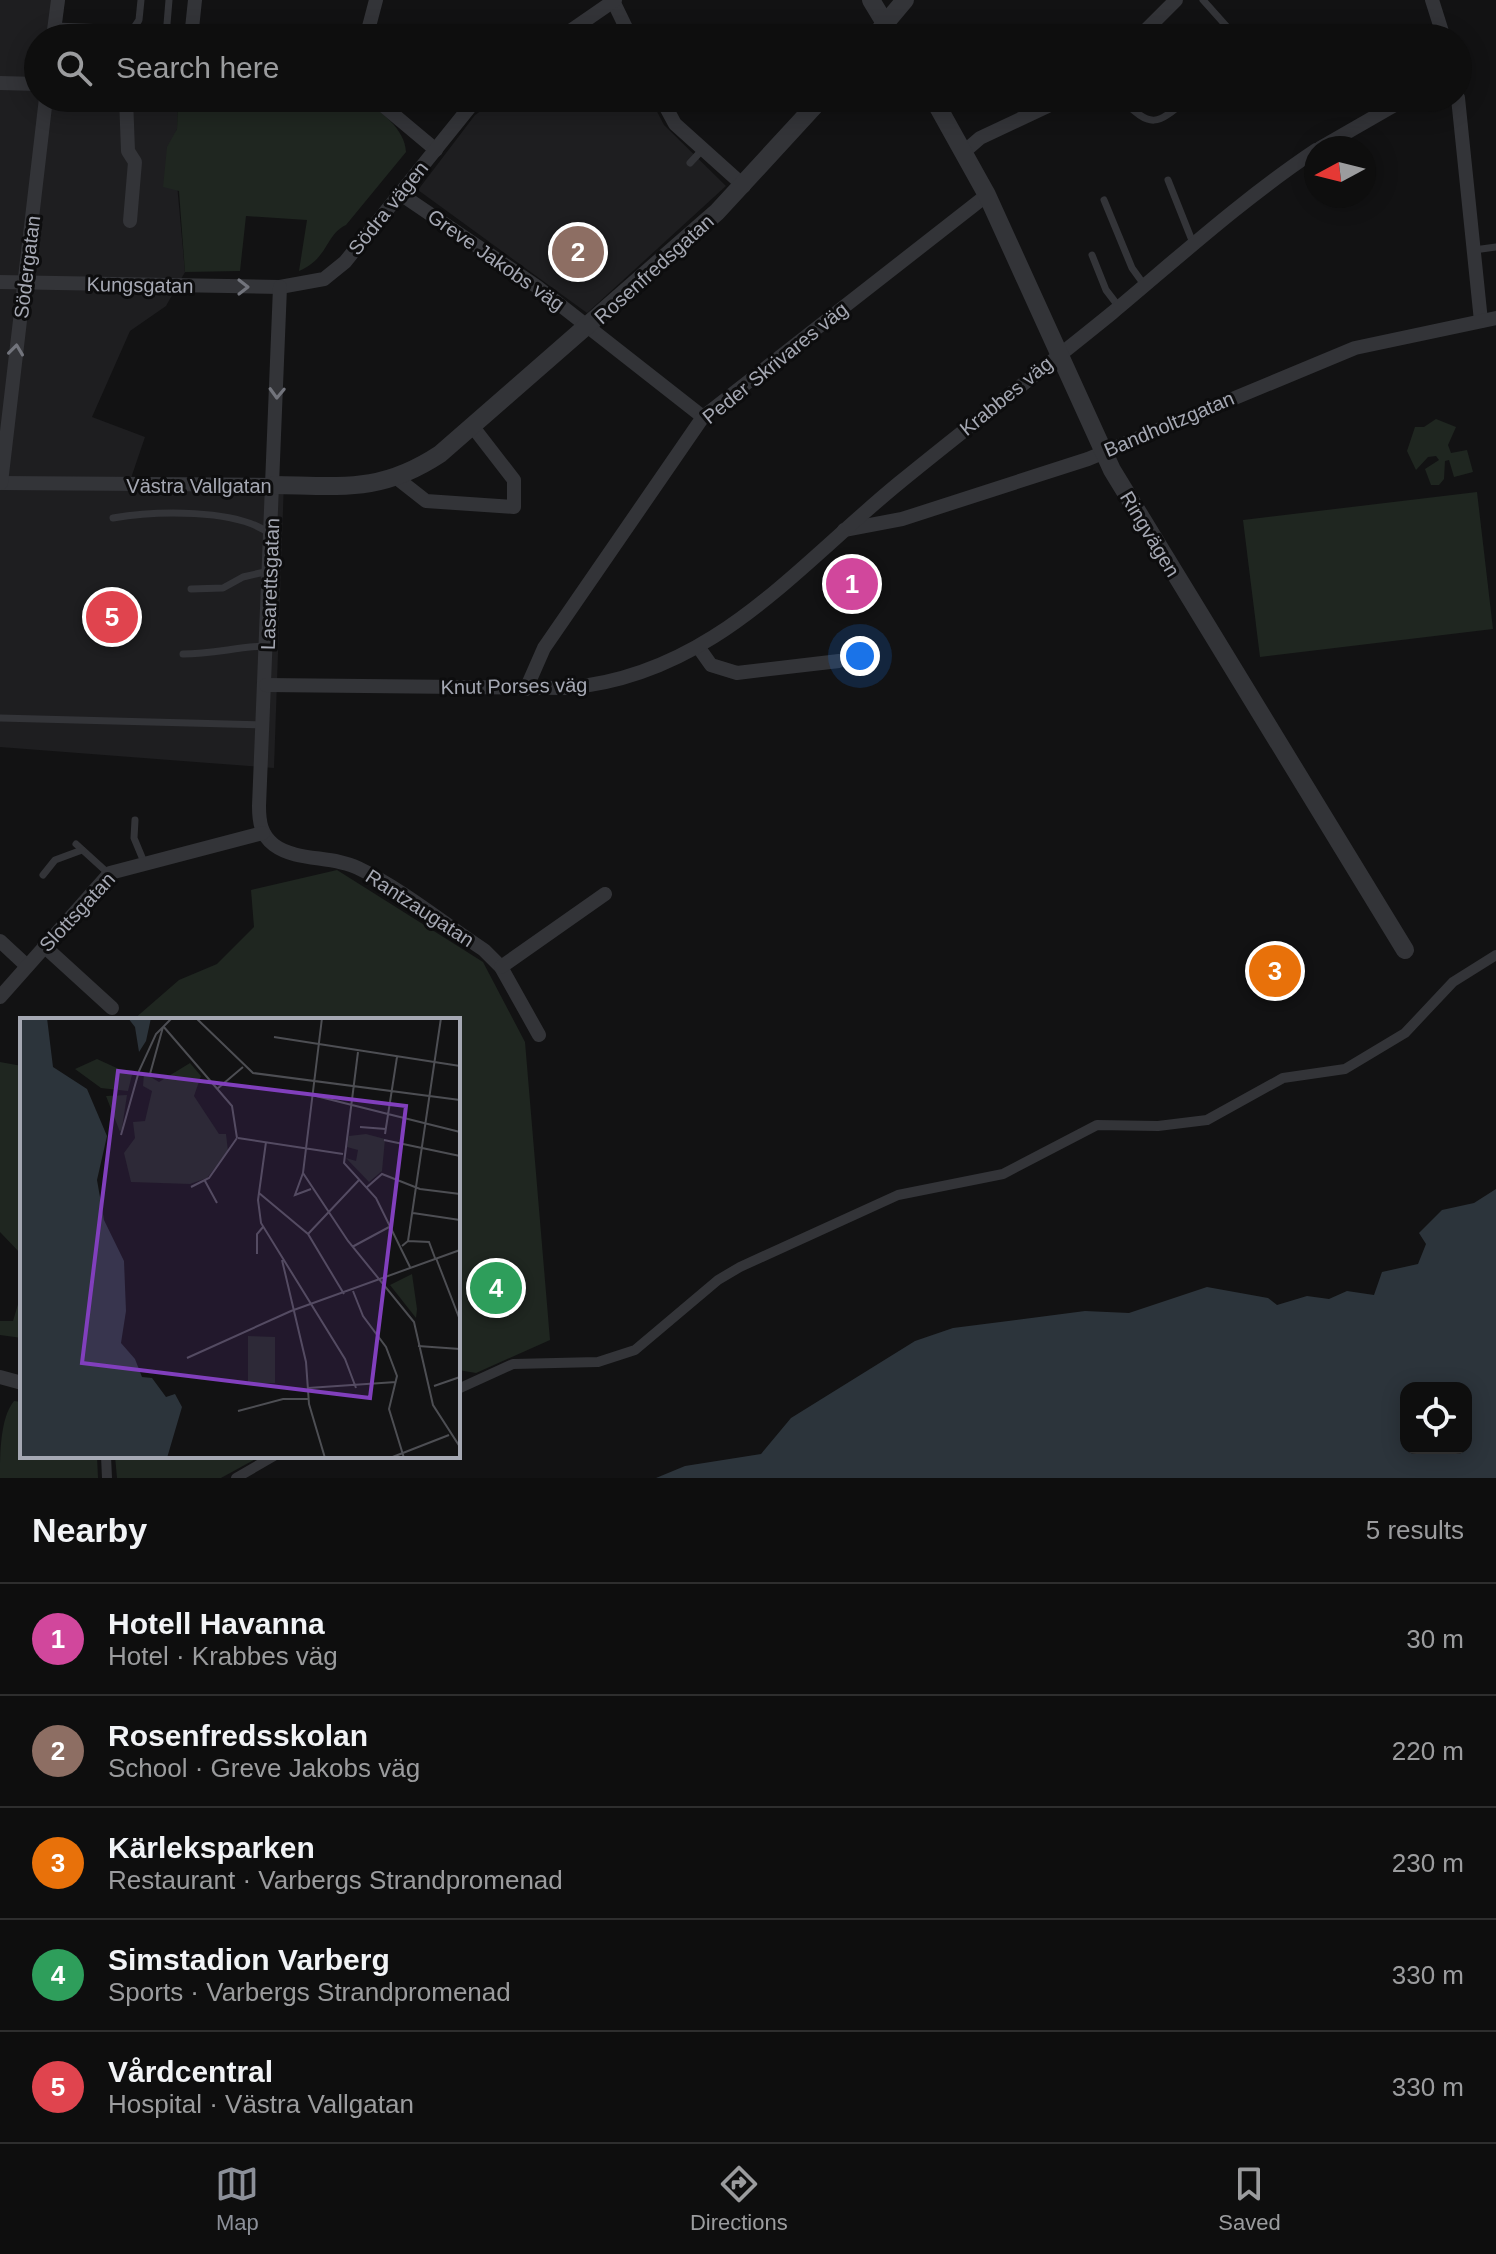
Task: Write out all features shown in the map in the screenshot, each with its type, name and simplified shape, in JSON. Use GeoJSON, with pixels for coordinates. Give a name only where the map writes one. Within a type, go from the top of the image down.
{"type":"FeatureCollection","features":[{"type":"Feature","properties":{"kind":"street"},"geometry":{"type":"LineString","coordinates":[[55,24],[58,0]]}},
{"type":"Feature","properties":{"kind":"street"},"geometry":{"type":"LineString","coordinates":[[192,24],[195,0]]}},
{"type":"Feature","properties":{"kind":"street"},"geometry":{"type":"LineString","coordinates":[[370,24],[376,0]]}},
{"type":"Feature","properties":{"kind":"street"},"geometry":{"type":"LineString","coordinates":[[871,0],[886,24]]}},
{"type":"Feature","properties":{"kind":"street"},"geometry":{"type":"LineString","coordinates":[[893,24],[905,0]]}},
{"type":"Feature","properties":{"kind":"street"},"geometry":{"type":"LineString","coordinates":[[1152,24],[1176,0]]}},
{"type":"Feature","properties":{"kind":"street"},"geometry":{"type":"LineString","coordinates":[[1432,0],[1440,24]]}},
{"type":"Feature","properties":{"kind":"street"},"geometry":{"type":"LineString","coordinates":[[583,24],[614,1],[625,24]]}},
{"type":"Feature","properties":{"kind":"street"},"geometry":{"type":"LineString","coordinates":[[0,83],[24,84]]}},
{"type":"Feature","properties":{"kind":"street","name":"Södergatan"},"geometry":{"type":"LineString","coordinates":[[0,483],[44,112]]}},
{"type":"Feature","properties":{"kind":"street"},"geometry":{"type":"LineString","coordinates":[[127,112],[128,151],[135,162],[130,221]]}},
{"type":"Feature","properties":{"kind":"street"},"geometry":{"type":"LineString","coordinates":[[391,112],[436,150]]}},
{"type":"Feature","properties":{"kind":"street","name":"Södra vägen"},"geometry":{"type":"LineString","coordinates":[[280,287],[324,279],[337,272],[466,112]]}},
{"type":"Feature","properties":{"kind":"street"},"geometry":{"type":"LineString","coordinates":[[669,112],[675,124],[744,186]]}},
{"type":"Feature","properties":{"kind":"street","name":"Rosenfredsgatan"},"geometry":{"type":"LineString","coordinates":[[398,479],[440,454],[590,327],[744,186],[810,112]]}},
{"type":"Feature","properties":{"kind":"street","name":"Ringvägen"},"geometry":{"type":"LineString","coordinates":[[941,112],[987,195],[1103,453],[1405,950]]}},
{"type":"Feature","properties":{"kind":"street"},"geometry":{"type":"LineString","coordinates":[[965,151],[980,138],[1035,112]]}},
{"type":"Feature","properties":{"kind":"street","name":"Krabbes väg"},"geometry":{"type":"LineString","coordinates":[[1341,136],[1383,112]]}},
{"type":"Feature","properties":{"kind":"street"},"geometry":{"type":"LineString","coordinates":[[1459,112],[1474,250],[1489,320]]}},
{"type":"Feature","properties":{"kind":"street","name":"Krabbes väg"},"geometry":{"type":"LineString","coordinates":[[699,648],[733,624],[1058,354],[1304,160]]}},
{"type":"Feature","properties":{"kind":"street","name":"Greve Jakobs väg"},"geometry":{"type":"LineString","coordinates":[[399,193],[590,327],[703,417]]}},
{"type":"Feature","properties":{"kind":"street","name":"Peder Skrivares väg"},"geometry":{"type":"LineString","coordinates":[[526,689],[544,648],[703,417],[987,195]]}},
{"type":"Feature","properties":{"kind":"street","name":"Kungsgatan"},"geometry":{"type":"LineString","coordinates":[[0,282],[280,287]]}},
{"type":"Feature","properties":{"kind":"street","name":"Lasarettsgatan"},"geometry":{"type":"LineString","coordinates":[[263,833],[259,806],[268,646],[280,287]]}},
{"type":"Feature","properties":{"kind":"street","name":"Bandholtzgatan"},"geometry":{"type":"LineString","coordinates":[[842,531],[902,519],[1103,453],[1173,421],[1355,348],[1489,320]]}},
{"type":"Feature","properties":{"kind":"street"},"geometry":{"type":"LineString","coordinates":[[398,479],[426,501],[514,507],[514,480],[473,427]]}},
{"type":"Feature","properties":{"kind":"street","name":"Västra Vallgatan"},"geometry":{"type":"LineString","coordinates":[[0,483],[361,486],[398,479]]}},
{"type":"Feature","properties":{"kind":"street"},"geometry":{"type":"LineString","coordinates":[[699,648],[711,665],[737,673],[839,661]]}},
{"type":"Feature","properties":{"kind":"street","name":"Knut Porses väg"},"geometry":{"type":"LineString","coordinates":[[266,685],[526,689],[614,682],[654,670],[699,648]]}},
{"type":"Feature","properties":{"kind":"street","name":"Slottsgatan"},"geometry":{"type":"LineString","coordinates":[[0,997],[109,874],[144,862],[263,833]]}},
{"type":"Feature","properties":{"kind":"street","name":"Rantzaugatan"},"geometry":{"type":"LineString","coordinates":[[263,833],[271,843],[292,853],[332,859],[361,869],[484,950],[501,967],[539,1035]]}},
{"type":"Feature","properties":{"kind":"street"},"geometry":{"type":"LineString","coordinates":[[501,967],[605,894]]}},
{"type":"Feature","properties":{"kind":"street"},"geometry":{"type":"LineString","coordinates":[[0,941],[27,966]]}},
{"type":"Feature","properties":{"kind":"street"},"geometry":{"type":"LineString","coordinates":[[44,946],[112,1008]]}},
{"type":"Feature","properties":{"kind":"street"},"geometry":{"type":"LineString","coordinates":[[460,1388],[513,1364],[598,1362],[635,1350],[695,1298],[740,1267],[898,1195],[1003,1174],[1097,1125],[1158,1126],[1207,1120],[1283,1078],[1345,1069],[1405,1033],[1453,982],[1496,955]]}},
{"type":"Feature","properties":{"kind":"street"},"geometry":{"type":"LineString","coordinates":[[0,1377],[20,1382]]}},
{"type":"Feature","properties":{"kind":"street"},"geometry":{"type":"LineString","coordinates":[[106,1458],[107,1478]]}},
{"type":"Feature","properties":{"kind":"street"},"geometry":{"type":"LineString","coordinates":[[236,1478],[271,1458]]}},
{"type":"Feature","properties":{"kind":"lane"},"geometry":{"type":"LineString","coordinates":[[136,24],[141,0]]}},
{"type":"Feature","properties":{"kind":"lane"},"geometry":{"type":"LineString","coordinates":[[167,24],[169,0]]}},
{"type":"Feature","properties":{"kind":"lane"},"geometry":{"type":"LineString","coordinates":[[1203,0],[1224,24]]}},
{"type":"Feature","properties":{"kind":"lane"},"geometry":{"type":"LineString","coordinates":[[1135,112],[1153,122],[1161,121],[1172,112]]}},
{"type":"Feature","properties":{"kind":"lane"},"geometry":{"type":"LineString","coordinates":[[690,163],[703,149]]}},
{"type":"Feature","properties":{"kind":"lane"},"geometry":{"type":"LineString","coordinates":[[1168,180],[1194,245]]}},
{"type":"Feature","properties":{"kind":"lane"},"geometry":{"type":"LineString","coordinates":[[1104,200],[1132,268],[1145,286]]}},
{"type":"Feature","properties":{"kind":"lane"},"geometry":{"type":"LineString","coordinates":[[1474,250],[1496,247]]}},
{"type":"Feature","properties":{"kind":"lane"},"geometry":{"type":"LineString","coordinates":[[1092,255],[1106,290],[1119,307]]}},
{"type":"Feature","properties":{"kind":"lane"},"geometry":{"type":"LineString","coordinates":[[113,518],[138,514],[240,518],[257,524],[272,536]]}},
{"type":"Feature","properties":{"kind":"lane"},"geometry":{"type":"LineString","coordinates":[[191,589],[223,588],[243,577],[271,570]]}},
{"type":"Feature","properties":{"kind":"lane"},"geometry":{"type":"LineString","coordinates":[[183,654],[216,654],[232,647],[268,646]]}},
{"type":"Feature","properties":{"kind":"lane"},"geometry":{"type":"LineString","coordinates":[[0,718],[264,725]]}},
{"type":"Feature","properties":{"kind":"lane"},"geometry":{"type":"LineString","coordinates":[[135,820],[134,838],[144,862]]}},
{"type":"Feature","properties":{"kind":"lane"},"geometry":{"type":"LineString","coordinates":[[43,875],[55,860],[79,847],[109,874]]}},
{"type":"Feature","properties":{"kind":"shaded area"},"geometry":{"type":"Polygon","coordinates":[[[0,0],[65,0],[62,24],[24,24],[24,112],[178,112],[173,140],[185,272],[166,306],[130,331],[92,417],[145,437],[130,481],[284,481],[274,768],[0,747],[0,0]]]}},
{"type":"Feature","properties":{"kind":"shaded area"},"geometry":{"type":"Polygon","coordinates":[[[178,112],[380,112],[401,135],[406,152],[309,266],[299,271],[307,220],[246,216],[240,271],[185,272],[179,191],[163,187],[167,147],[177,129],[178,112]]]}},
{"type":"Feature","properties":{"kind":"shaded area"},"geometry":{"type":"Polygon","coordinates":[[[479,112],[657,112],[664,125],[726,186],[587,313],[418,190],[479,112]]]}},
{"type":"Feature","properties":{"kind":"shaded area"},"geometry":{"type":"Polygon","coordinates":[[[1436,419],[1456,427],[1448,445],[1451,453],[1467,450],[1473,472],[1454,477],[1449,460],[1445,461],[1444,479],[1439,485],[1431,485],[1425,469],[1439,460],[1436,456],[1428,457],[1416,470],[1407,451],[1415,427],[1424,427],[1436,419]]]}},
{"type":"Feature","properties":{"kind":"shaded area"},"geometry":{"type":"Polygon","coordinates":[[[1477,492],[1493,629],[1260,657],[1243,520],[1477,492]]]}},
{"type":"Feature","properties":{"kind":"shaded area"},"geometry":{"type":"Polygon","coordinates":[[[337,870],[483,962],[525,1042],[550,1340],[476,1373],[460,1370],[460,1018],[135,1018],[179,980],[217,964],[254,927],[251,890],[337,870]]]}},
{"type":"Feature","properties":{"kind":"shaded area"},"geometry":{"type":"Polygon","coordinates":[[[0,1062],[20,1066],[20,1253],[0,1232],[0,1062]]]}},
{"type":"Feature","properties":{"kind":"shaded area"},"geometry":{"type":"Polygon","coordinates":[[[1496,1189],[1496,1478],[656,1478],[685,1466],[761,1454],[791,1418],[915,1341],[953,1328],[1085,1311],[1129,1313],[1207,1287],[1268,1298],[1277,1305],[1307,1296],[1329,1299],[1347,1291],[1374,1295],[1382,1272],[1418,1264],[1426,1244],[1419,1233],[1442,1210],[1474,1203],[1496,1189]]]}},
{"type":"Feature","properties":{"kind":"shaded area"},"geometry":{"type":"Polygon","coordinates":[[[20,1298],[20,1338],[0,1335],[0,1321],[13,1321],[20,1298]]]}},
{"type":"Feature","properties":{"kind":"shaded area"},"geometry":{"type":"Polygon","coordinates":[[[14,1401],[20,1402],[20,1458],[97,1458],[98,1478],[0,1478],[3,1427],[14,1401]]]}},
{"type":"Feature","properties":{"kind":"shaded area"},"geometry":{"type":"Polygon","coordinates":[[[115,1458],[257,1458],[221,1478],[117,1478],[115,1458]]]}},
{"type":"Feature","properties":{"kind":"place","name":"Rosenfredsskolan"},"geometry":{"type":"Point","coordinates":[578,252]}},
{"type":"Feature","properties":{"kind":"place","name":"Hotell Havanna"},"geometry":{"type":"Point","coordinates":[852,584]}},
{"type":"Feature","properties":{"kind":"place","name":"Vårdcentral"},"geometry":{"type":"Point","coordinates":[112,617]}},
{"type":"Feature","properties":{"kind":"place","name":"Kärleksparken"},"geometry":{"type":"Point","coordinates":[1275,971]}},
{"type":"Feature","properties":{"kind":"place","name":"Simstadion Varberg"},"geometry":{"type":"Point","coordinates":[496,1288]}}]}
